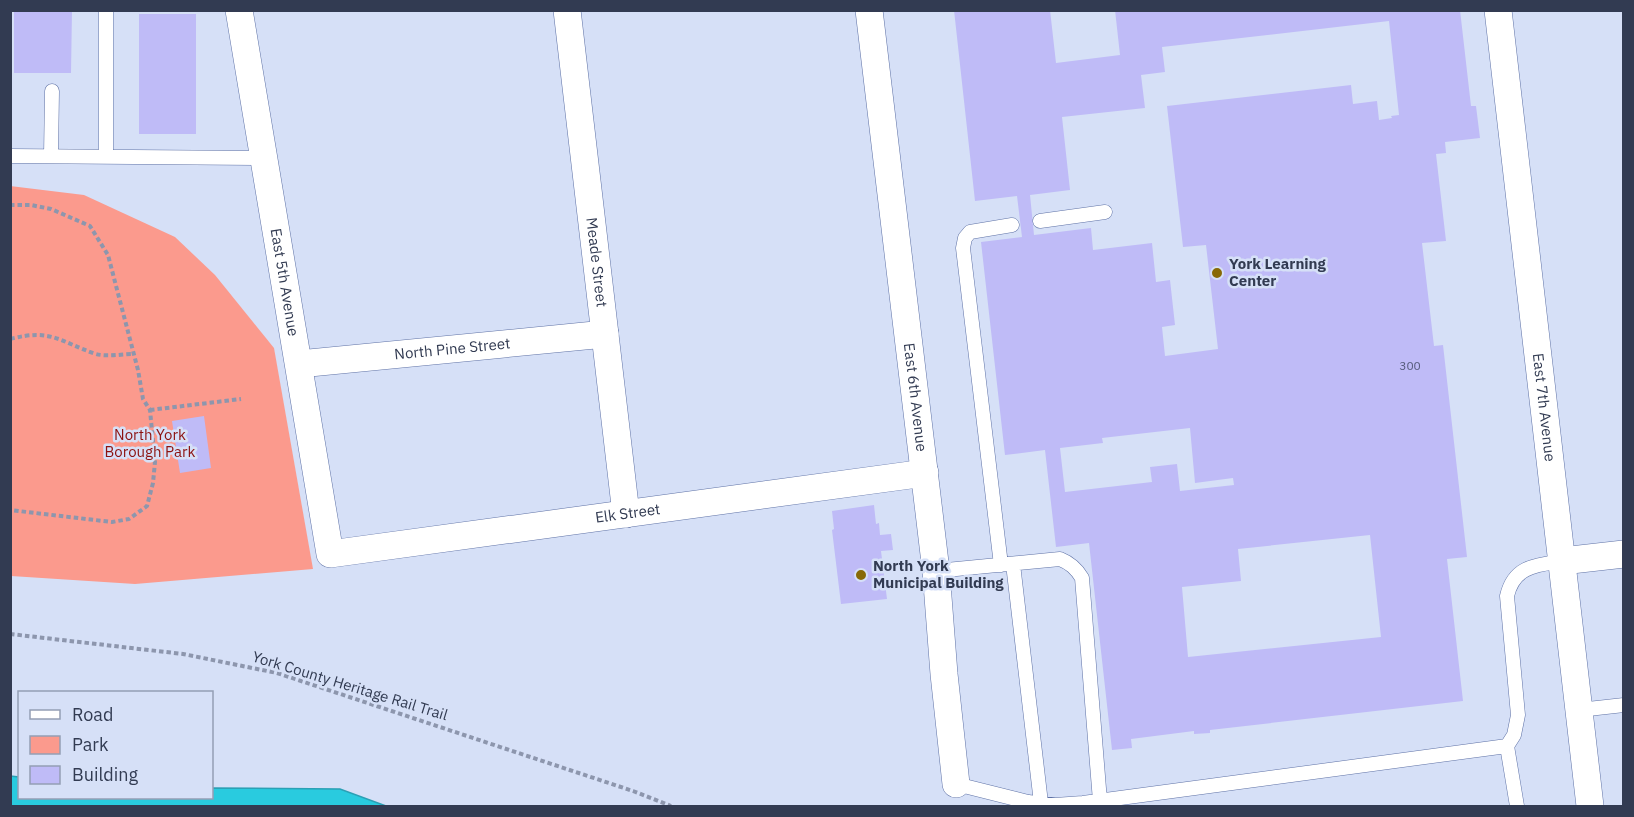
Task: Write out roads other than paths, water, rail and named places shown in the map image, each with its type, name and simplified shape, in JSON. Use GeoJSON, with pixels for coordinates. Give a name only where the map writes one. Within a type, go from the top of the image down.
{"type":"FeatureCollection","features":[{"type":"Feature","properties":{"kind":"street","name":"East 5th Avenue"},"geometry":{"type":"LineString","coordinates":[[239,10],[330,554]]}},
{"type":"Feature","properties":{"kind":"street","name":"Meade Street"},"geometry":{"type":"LineString","coordinates":[[567,10],[627,514]]}},
{"type":"Feature","properties":{"kind":"street","name":"East 6th Avenue"},"geometry":{"type":"LineString","coordinates":[[869,10],[925,473],[956,784]]}},
{"type":"Feature","properties":{"kind":"street","name":"East 7th Avenue"},"geometry":{"type":"LineString","coordinates":[[1498,10],[1590,807]]}},
{"type":"Feature","properties":{"kind":"street","name":"North Pine Street"},"geometry":{"type":"LineString","coordinates":[[299,364],[605,334]]}},
{"type":"Feature","properties":{"kind":"street","name":"Elk Street"},"geometry":{"type":"LineString","coordinates":[[330,554],[925,473]]}},
{"type":"Feature","properties":{"kind":"street"},"geometry":{"type":"LineString","coordinates":[[1562,561],[1623,554]]}},
{"type":"Feature","properties":{"kind":"lane"},"geometry":{"type":"LineString","coordinates":[[106,10],[106,156]]}},
{"type":"Feature","properties":{"kind":"lane"},"geometry":{"type":"LineString","coordinates":[[51,156],[52,91]]}},
{"type":"Feature","properties":{"kind":"lane"},"geometry":{"type":"LineString","coordinates":[[10,156],[264,158]]}},
{"type":"Feature","properties":{"kind":"lane"},"geometry":{"type":"LineString","coordinates":[[1040,221],[1105,212]]}},
{"type":"Feature","properties":{"kind":"lane"},"geometry":{"type":"LineString","coordinates":[[1012,225],[969,232],[963,248],[1007,564],[1051,805]]}},
{"type":"Feature","properties":{"kind":"lane"},"geometry":{"type":"LineString","coordinates":[[936,571],[1060,559],[1070,563],[1082,578],[1100,801]]}},
{"type":"Feature","properties":{"kind":"lane"},"geometry":{"type":"LineString","coordinates":[[1517,807],[1507,746],[1514,735],[1518,715],[1507,596],[1510,585],[1522,571],[1531,566],[1562,561]]}},
{"type":"Feature","properties":{"kind":"lane"},"geometry":{"type":"LineString","coordinates":[[1579,710],[1623,705]]}},
{"type":"Feature","properties":{"kind":"lane"},"geometry":{"type":"LineString","coordinates":[[956,784],[1051,805],[1100,801],[1507,746]]}},
{"type":"Feature","properties":{"kind":"water"},"geometry":{"type":"Polygon","coordinates":[[[10,776],[18,777],[18,799],[213,799],[213,788],[340,789],[386,806],[11,806],[10,776]]]}},
{"type":"Feature","properties":{"kind":"place","name":"York Learning Center"},"geometry":{"type":"Point","coordinates":[1217,273]}},
{"type":"Feature","properties":{"kind":"place","name":"North York Municipal Building"},"geometry":{"type":"Point","coordinates":[861,575]}},
{"type":"Feature","properties":{"kind":"park label","name":"North York Borough Park"},"geometry":{"type":"Point","coordinates":[150,444]}}]}
